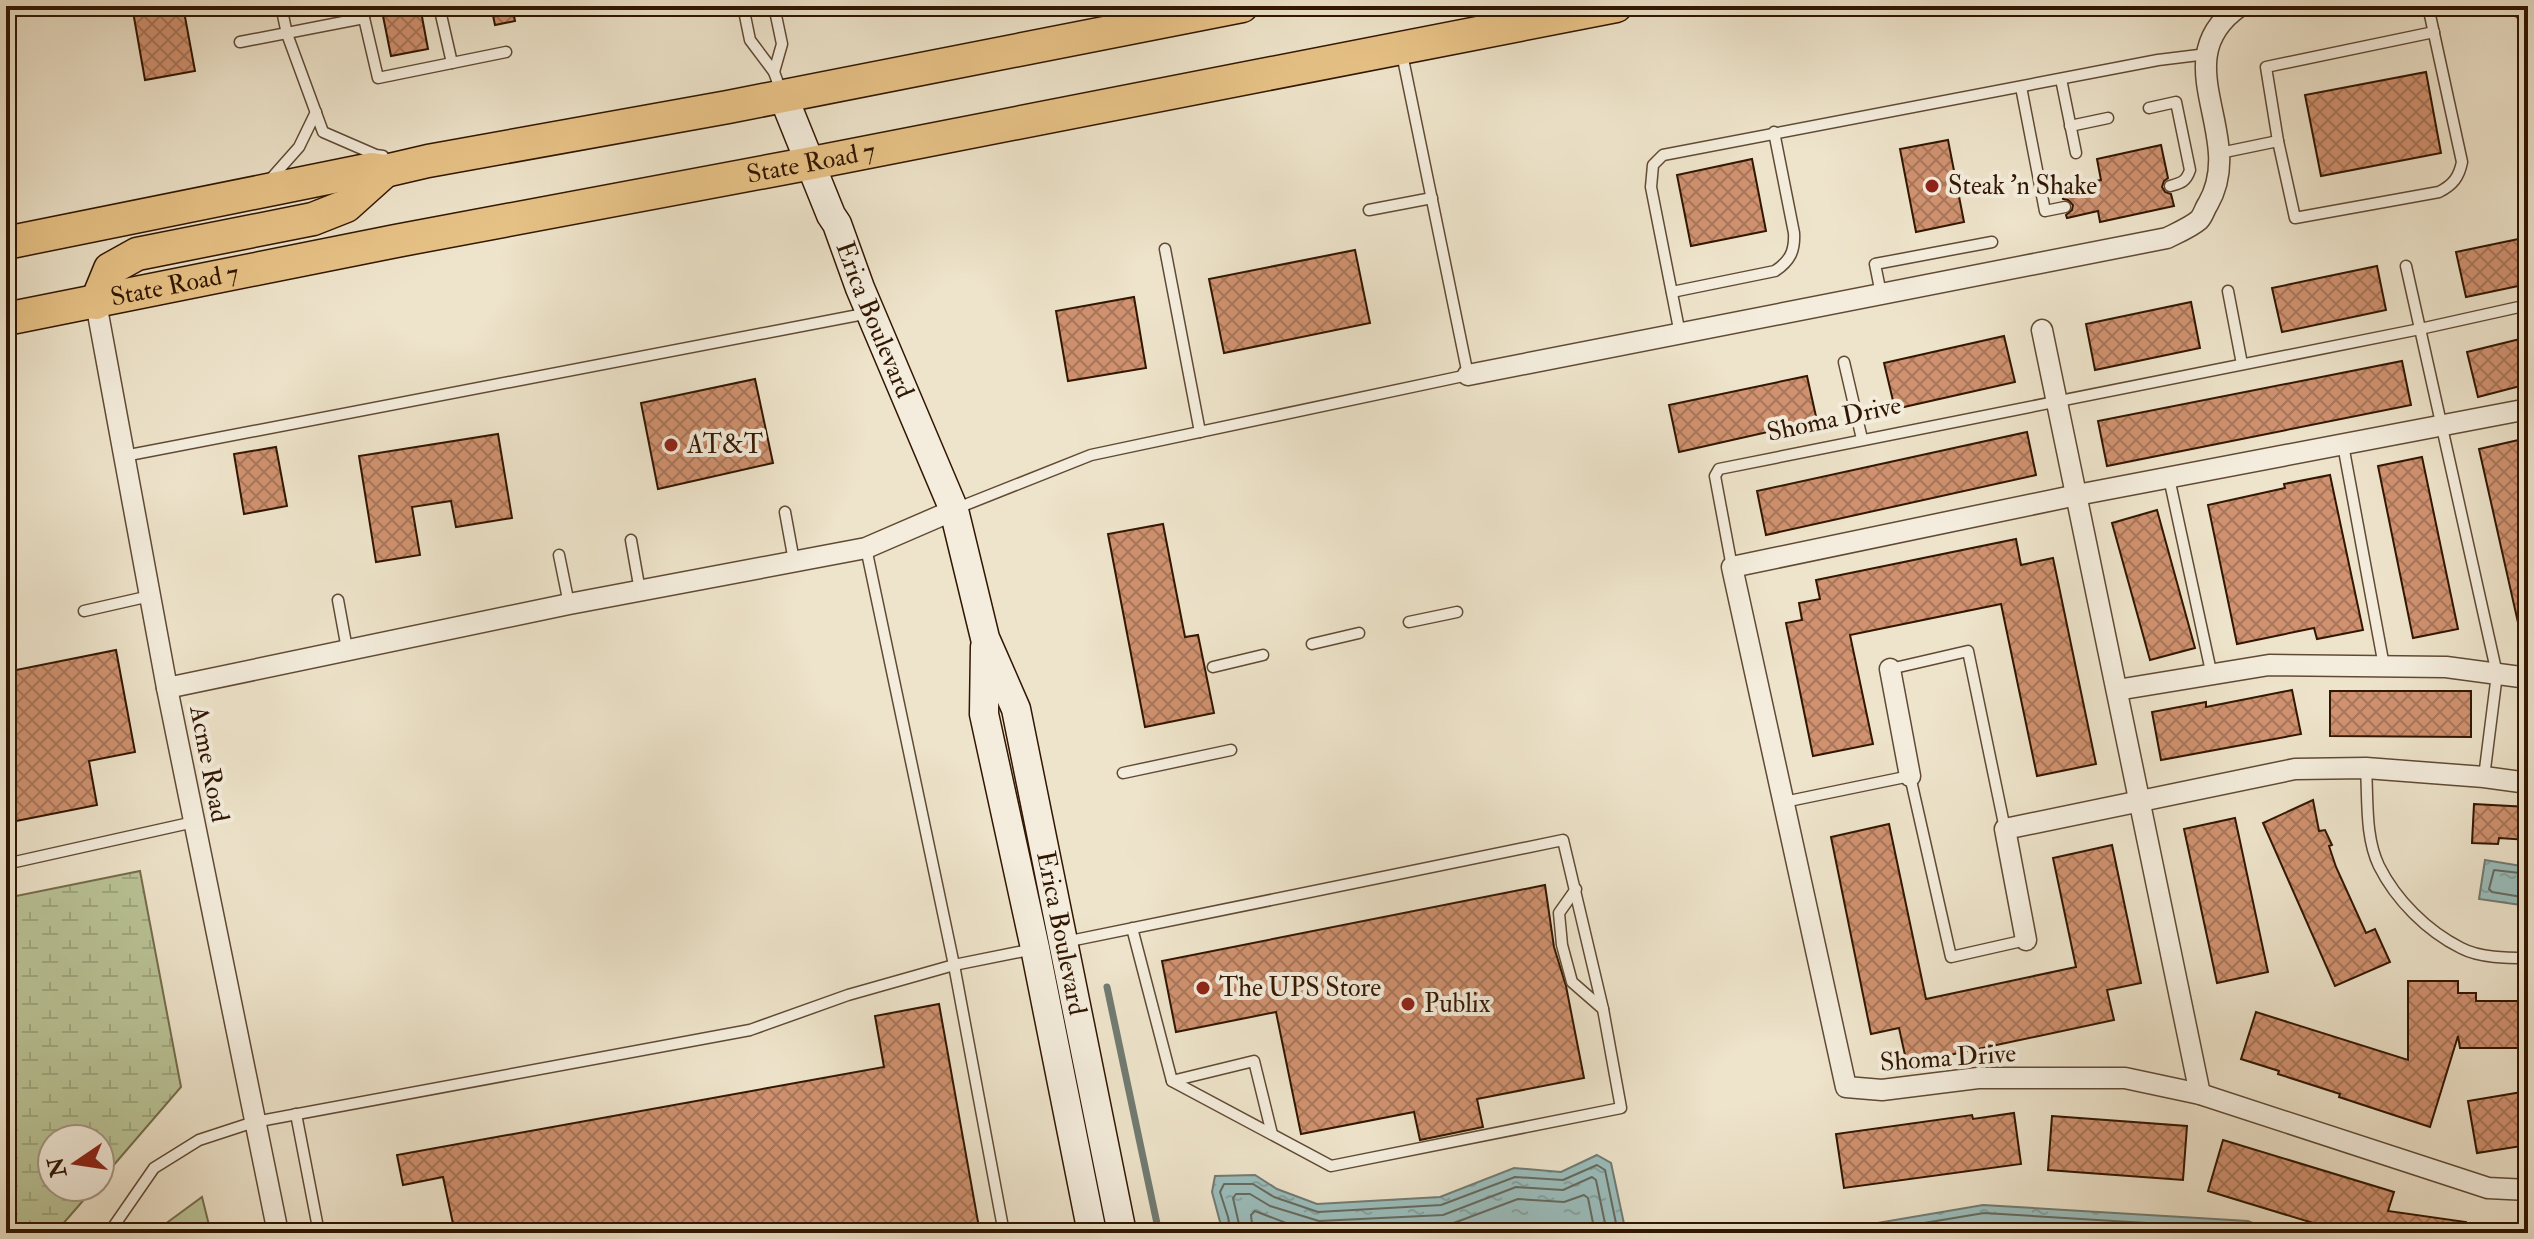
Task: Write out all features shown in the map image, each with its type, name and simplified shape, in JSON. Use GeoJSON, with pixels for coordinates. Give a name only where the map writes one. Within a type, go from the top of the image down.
{"type":"FeatureCollection","features":[{"type":"Feature","properties":{"kind":"main road","name":"State Road 7"},"geometry":{"type":"LineString","coordinates":[[6,319],[1616,6]]}},
{"type":"Feature","properties":{"kind":"main road"},"geometry":{"type":"LineString","coordinates":[[6,243],[372,169],[385,171],[779,84],[1234,7]]}},
{"type":"Feature","properties":{"kind":"main road"},"geometry":{"type":"LineString","coordinates":[[96,303],[110,269],[137,254],[313,219],[346,206],[385,171]]}},
{"type":"Feature","properties":{"kind":"street"},"geometry":{"type":"LineString","coordinates":[[1468,375],[2167,238],[2198,221],[2215,192],[2220,153],[2204,67],[2211,34],[2240,6]]}},
{"type":"Feature","properties":{"kind":"street"},"geometry":{"type":"LineString","coordinates":[[2520,6],[2528,13]]}},
{"type":"Feature","properties":{"kind":"street","name":"Erica Boulevard"},"geometry":{"type":"LineString","coordinates":[[779,84],[954,510],[985,638],[984,714],[1049,945],[1122,1233]]}},
{"type":"Feature","properties":{"kind":"street","name":"Acme Road"},"geometry":{"type":"LineString","coordinates":[[96,303],[167,688],[278,1233]]}},
{"type":"Feature","properties":{"kind":"street"},"geometry":{"type":"LineString","coordinates":[[2042,330],[2200,1094]]}},
{"type":"Feature","properties":{"kind":"street"},"geometry":{"type":"LineString","coordinates":[[1732,567],[2077,495],[2528,409]]}},
{"type":"Feature","properties":{"kind":"street"},"geometry":{"type":"LineString","coordinates":[[167,688],[569,604],[866,548],[954,510]]}},
{"type":"Feature","properties":{"kind":"street","name":"Shoma Drive"},"geometry":{"type":"LineString","coordinates":[[1732,567],[1846,1087],[1882,1090],[1978,1078],[2125,1078],[2200,1094],[2488,1188],[2528,1190]]}},
{"type":"Feature","properties":{"kind":"street"},"geometry":{"type":"LineString","coordinates":[[2117,690],[2269,665],[2446,667],[2528,678]]}},
{"type":"Feature","properties":{"kind":"street"},"geometry":{"type":"LineString","coordinates":[[1890,669],[1910,776]]}},
{"type":"Feature","properties":{"kind":"street"},"geometry":{"type":"LineString","coordinates":[[2026,940],[2005,829],[2295,769],[2366,768],[2528,783]]}},
{"type":"Feature","properties":{"kind":"street","name":"Erica Boulevard"},"geometry":{"type":"LineString","coordinates":[[1049,945],[1092,1233]]}},
{"type":"Feature","properties":{"kind":"lane"},"geometry":{"type":"LineString","coordinates":[[281,6],[287,34],[323,132],[376,155],[428,161]]}},
{"type":"Feature","properties":{"kind":"lane"},"geometry":{"type":"LineString","coordinates":[[362,6],[378,78],[506,52]]}},
{"type":"Feature","properties":{"kind":"lane"},"geometry":{"type":"LineString","coordinates":[[439,6],[452,63]]}},
{"type":"Feature","properties":{"kind":"lane"},"geometry":{"type":"LineString","coordinates":[[743,6],[750,40],[779,84]]}},
{"type":"Feature","properties":{"kind":"lane"},"geometry":{"type":"LineString","coordinates":[[774,6],[782,44],[779,84]]}},
{"type":"Feature","properties":{"kind":"lane"},"geometry":{"type":"LineString","coordinates":[[2428,6],[2434,32],[2462,162],[2456,181],[2439,192],[2295,218],[2266,67],[2434,32]]}},
{"type":"Feature","properties":{"kind":"lane"},"geometry":{"type":"LineString","coordinates":[[240,42],[364,18]]}},
{"type":"Feature","properties":{"kind":"lane"},"geometry":{"type":"LineString","coordinates":[[954,510],[1091,455],[1468,375],[1401,49]]}},
{"type":"Feature","properties":{"kind":"lane"},"geometry":{"type":"LineString","coordinates":[[1680,334],[1651,187],[1653,165],[1663,155],[2158,60],[2207,54]]}},
{"type":"Feature","properties":{"kind":"lane"},"geometry":{"type":"LineString","coordinates":[[2061,79],[2076,153]]}},
{"type":"Feature","properties":{"kind":"lane"},"geometry":{"type":"LineString","coordinates":[[2021,87],[2045,211],[2065,207]]}},
{"type":"Feature","properties":{"kind":"lane"},"geometry":{"type":"LineString","coordinates":[[2149,108],[2176,102],[2190,170],[2182,183],[2170,186]]}},
{"type":"Feature","properties":{"kind":"lane"},"geometry":{"type":"LineString","coordinates":[[259,192],[299,147],[316,112]]}},
{"type":"Feature","properties":{"kind":"lane"},"geometry":{"type":"LineString","coordinates":[[2070,126],[2108,118]]}},
{"type":"Feature","properties":{"kind":"lane"},"geometry":{"type":"LineString","coordinates":[[1672,292],[1775,271],[1791,255],[1795,245],[1794,233],[1774,132]]}},
{"type":"Feature","properties":{"kind":"lane"},"geometry":{"type":"LineString","coordinates":[[2220,153],[2278,141]]}},
{"type":"Feature","properties":{"kind":"lane"},"geometry":{"type":"LineString","coordinates":[[1369,210],[1432,198]]}},
{"type":"Feature","properties":{"kind":"lane"},"geometry":{"type":"LineString","coordinates":[[1881,294],[1875,264],[1992,242]]}},
{"type":"Feature","properties":{"kind":"lane"},"geometry":{"type":"LineString","coordinates":[[1165,249],[1200,432]]}},
{"type":"Feature","properties":{"kind":"lane"},"geometry":{"type":"LineString","coordinates":[[2406,266],[2497,674],[2484,777]]}},
{"type":"Feature","properties":{"kind":"lane"},"geometry":{"type":"LineString","coordinates":[[2228,291],[2242,364]]}},
{"type":"Feature","properties":{"kind":"lane","name":"Shoma Drive"},"geometry":{"type":"LineString","coordinates":[[1732,567],[1715,476],[1719,469],[2528,305]]}},
{"type":"Feature","properties":{"kind":"lane"},"geometry":{"type":"LineString","coordinates":[[124,456],[871,313]]}},
{"type":"Feature","properties":{"kind":"lane"},"geometry":{"type":"LineString","coordinates":[[1844,362],[1862,439]]}},
{"type":"Feature","properties":{"kind":"lane"},"geometry":{"type":"LineString","coordinates":[[2343,445],[2384,666]]}},
{"type":"Feature","properties":{"kind":"lane"},"geometry":{"type":"LineString","coordinates":[[2169,478],[2212,676]]}},
{"type":"Feature","properties":{"kind":"lane"},"geometry":{"type":"LineString","coordinates":[[785,512],[794,561]]}},
{"type":"Feature","properties":{"kind":"lane"},"geometry":{"type":"LineString","coordinates":[[631,540],[640,591]]}},
{"type":"Feature","properties":{"kind":"lane"},"geometry":{"type":"LineString","coordinates":[[866,548],[954,965],[1004,1233]]}},
{"type":"Feature","properties":{"kind":"lane"},"geometry":{"type":"LineString","coordinates":[[559,555],[569,604]]}},
{"type":"Feature","properties":{"kind":"lane"},"geometry":{"type":"LineString","coordinates":[[84,611],[150,596]]}},
{"type":"Feature","properties":{"kind":"lane"},"geometry":{"type":"LineString","coordinates":[[338,600],[347,649]]}},
{"type":"Feature","properties":{"kind":"lane"},"geometry":{"type":"LineString","coordinates":[[1409,622],[1457,612]]}},
{"type":"Feature","properties":{"kind":"lane"},"geometry":{"type":"LineString","coordinates":[[1312,644],[1359,633]]}},
{"type":"Feature","properties":{"kind":"lane"},"geometry":{"type":"LineString","coordinates":[[1890,669],[1968,651],[2005,829]]}},
{"type":"Feature","properties":{"kind":"lane"},"geometry":{"type":"LineString","coordinates":[[1213,667],[1263,655]]}},
{"type":"Feature","properties":{"kind":"lane"},"geometry":{"type":"LineString","coordinates":[[1123,773],[1231,750]]}},
{"type":"Feature","properties":{"kind":"lane"},"geometry":{"type":"LineString","coordinates":[[2366,768],[2369,825],[2379,865],[2413,916],[2463,950],[2506,958],[2528,958]]}},
{"type":"Feature","properties":{"kind":"lane"},"geometry":{"type":"LineString","coordinates":[[1784,802],[1910,776],[1951,957],[2026,940]]}},
{"type":"Feature","properties":{"kind":"lane"},"geometry":{"type":"LineString","coordinates":[[6,864],[194,822]]}},
{"type":"Feature","properties":{"kind":"lane"},"geometry":{"type":"LineString","coordinates":[[109,1233],[154,1168],[199,1140],[254,1122],[750,1030],[848,995],[954,965],[1049,945],[1132,928],[1563,840],[1603,1009],[1621,1108],[1331,1166],[1172,1081],[1132,928]]}},
{"type":"Feature","properties":{"kind":"lane"},"geometry":{"type":"LineString","coordinates":[[1576,889],[1559,913],[1562,945],[1572,982],[1603,1009]]}},
{"type":"Feature","properties":{"kind":"lane"},"geometry":{"type":"LineString","coordinates":[[1172,1081],[1254,1061],[1272,1134]]}},
{"type":"Feature","properties":{"kind":"lane"},"geometry":{"type":"LineString","coordinates":[[296,1114],[319,1233]]}},
{"type":"Feature","properties":{"kind":"green space"},"geometry":{"type":"Polygon","coordinates":[[[140,871],[181,1087],[116,1162],[116,1123],[36,1123],[36,1203],[81,1203],[55,1233],[6,1233],[6,898],[140,871]]]}},
{"type":"Feature","properties":{"kind":"green space"},"geometry":{"type":"Polygon","coordinates":[[[202,1197],[211,1233],[159,1233],[161,1227],[202,1197]]]}},
{"type":"Feature","properties":{"kind":"water"},"geometry":{"type":"Polygon","coordinates":[[[2485,860],[2528,867],[2528,906],[2479,899],[2485,860]]]}},
{"type":"Feature","properties":{"kind":"water"},"geometry":{"type":"Polygon","coordinates":[[[1597,1155],[1611,1163],[1626,1233],[1223,1233],[1212,1192],[1215,1176],[1255,1175],[1277,1189],[1317,1204],[1440,1197],[1514,1168],[1561,1172],[1597,1155]]]}},
{"type":"Feature","properties":{"kind":"water"},"geometry":{"type":"Polygon","coordinates":[[[1983,1205],[2248,1221],[2275,1233],[1871,1233],[1871,1224],[1983,1205]]]}},
{"type":"Feature","properties":{"kind":"building"},"geometry":{"type":"Polygon","coordinates":[[[132,6],[183,6],[195,71],[145,80],[132,6]]]}},
{"type":"Feature","properties":{"kind":"building"},"geometry":{"type":"Polygon","coordinates":[[[381,6],[420,6],[428,49],[391,56],[381,6]]]}},
{"type":"Feature","properties":{"kind":"building"},"geometry":{"type":"Polygon","coordinates":[[[491,6],[512,6],[515,21],[495,25],[491,6]]]}},
{"type":"Feature","properties":{"kind":"building"},"geometry":{"type":"Polygon","coordinates":[[[2426,72],[2441,153],[2321,176],[2305,95],[2426,72]]]}},
{"type":"Feature","properties":{"kind":"building","name":"Steak 'n Shake"},"geometry":{"type":"Polygon","coordinates":[[[1948,140],[1964,222],[1916,232],[1900,149],[1948,140]]]}},
{"type":"Feature","properties":{"kind":"building"},"geometry":{"type":"Polygon","coordinates":[[[2161,145],[2168,178],[2162,187],[2171,194],[2174,206],[2100,222],[2098,211],[2067,218],[2073,205],[2063,199],[2061,188],[2101,180],[2097,159],[2161,145]]]}},
{"type":"Feature","properties":{"kind":"building"},"geometry":{"type":"Polygon","coordinates":[[[1752,159],[1766,231],[1691,246],[1677,175],[1752,159]]]}},
{"type":"Feature","properties":{"kind":"building"},"geometry":{"type":"Polygon","coordinates":[[[2528,237],[2528,284],[2466,297],[2456,252],[2528,237]]]}},
{"type":"Feature","properties":{"kind":"building"},"geometry":{"type":"Polygon","coordinates":[[[1355,250],[1370,323],[1224,353],[1209,279],[1355,250]]]}},
{"type":"Feature","properties":{"kind":"building"},"geometry":{"type":"Polygon","coordinates":[[[2377,266],[2386,310],[2282,332],[2272,288],[2377,266]]]}},
{"type":"Feature","properties":{"kind":"building"},"geometry":{"type":"Polygon","coordinates":[[[1134,297],[1146,368],[1068,381],[1056,311],[1134,297]]]}},
{"type":"Feature","properties":{"kind":"building"},"geometry":{"type":"Polygon","coordinates":[[[2191,302],[2200,348],[2095,370],[2086,324],[2191,302]]]}},
{"type":"Feature","properties":{"kind":"building"},"geometry":{"type":"Polygon","coordinates":[[[2004,336],[2015,382],[1895,409],[1884,363],[2004,336]]]}},
{"type":"Feature","properties":{"kind":"building"},"geometry":{"type":"Polygon","coordinates":[[[2528,337],[2528,384],[2478,397],[2467,352],[2528,337]]]}},
{"type":"Feature","properties":{"kind":"building"},"geometry":{"type":"Polygon","coordinates":[[[2402,361],[2411,405],[2107,466],[2098,421],[2402,361]]]}},
{"type":"Feature","properties":{"kind":"building"},"geometry":{"type":"Polygon","coordinates":[[[1807,376],[1817,421],[1679,452],[1669,405],[1807,376]]]}},
{"type":"Feature","properties":{"kind":"building"},"geometry":{"type":"Polygon","coordinates":[[[755,379],[773,463],[658,489],[641,403],[755,379]]]}},
{"type":"Feature","properties":{"kind":"building"},"geometry":{"type":"Polygon","coordinates":[[[2027,432],[2036,475],[1766,535],[1757,491],[2027,432]]]}},
{"type":"Feature","properties":{"kind":"building"},"geometry":{"type":"Polygon","coordinates":[[[498,434],[512,518],[456,527],[451,501],[412,507],[420,555],[376,562],[359,456],[498,434]]]}},
{"type":"Feature","properties":{"kind":"building"},"geometry":{"type":"Polygon","coordinates":[[[2523,439],[2528,460],[2528,635],[2521,636],[2479,449],[2523,439]]]}},
{"type":"Feature","properties":{"kind":"building"},"geometry":{"type":"Polygon","coordinates":[[[276,447],[287,506],[244,514],[234,454],[276,447]]]}},
{"type":"Feature","properties":{"kind":"building"},"geometry":{"type":"Polygon","coordinates":[[[2422,457],[2458,629],[2413,638],[2378,466],[2422,457]]]}},
{"type":"Feature","properties":{"kind":"building"},"geometry":{"type":"Polygon","coordinates":[[[2330,475],[2363,630],[2317,639],[2314,628],[2237,644],[2208,505],[2330,475]]]}},
{"type":"Feature","properties":{"kind":"building"},"geometry":{"type":"Polygon","coordinates":[[[2157,510],[2195,648],[2150,660],[2112,523],[2157,510]]]}},
{"type":"Feature","properties":{"kind":"building"},"geometry":{"type":"Polygon","coordinates":[[[1163,524],[1185,637],[1198,635],[1214,713],[1145,727],[1108,534],[1163,524]]]}},
{"type":"Feature","properties":{"kind":"building"},"geometry":{"type":"Polygon","coordinates":[[[2016,539],[2021,565],[2053,558],[2096,764],[2037,776],[2001,604],[1850,635],[1873,744],[1813,756],[1786,623],[1802,620],[1799,603],[1820,599],[1816,580],[2016,539]]]}},
{"type":"Feature","properties":{"kind":"building"},"geometry":{"type":"Polygon","coordinates":[[[116,650],[135,752],[89,761],[97,805],[6,823],[6,672],[116,650]]]}},
{"type":"Feature","properties":{"kind":"building"},"geometry":{"type":"Polygon","coordinates":[[[2292,690],[2301,734],[2161,760],[2152,712],[2206,702],[2206,707],[2292,690]]]}},
{"type":"Feature","properties":{"kind":"building"},"geometry":{"type":"Polygon","coordinates":[[[2330,691],[2471,691],[2471,737],[2330,736],[2330,691]]]}},
{"type":"Feature","properties":{"kind":"building"},"geometry":{"type":"Polygon","coordinates":[[[2313,800],[2319,831],[2325,830],[2332,845],[2329,846],[2336,867],[2366,933],[2375,929],[2390,962],[2335,986],[2263,823],[2313,800]]]}},
{"type":"Feature","properties":{"kind":"building"},"geometry":{"type":"Polygon","coordinates":[[[2474,804],[2528,807],[2528,840],[2499,838],[2498,844],[2472,843],[2474,804]]]}},
{"type":"Feature","properties":{"kind":"building"},"geometry":{"type":"Polygon","coordinates":[[[2235,818],[2268,972],[2217,983],[2184,829],[2235,818]]]}},
{"type":"Feature","properties":{"kind":"building"},"geometry":{"type":"Polygon","coordinates":[[[1889,824],[1926,999],[2076,967],[2053,858],[2112,845],[2141,983],[2107,990],[2114,1020],[1907,1064],[1899,1028],[1871,1034],[1831,837],[1889,824]]]}},
{"type":"Feature","properties":{"kind":"building"},"geometry":{"type":"Polygon","coordinates":[[[1545,885],[1554,947],[1566,986],[1584,1078],[1477,1099],[1483,1127],[1420,1140],[1414,1112],[1301,1134],[1276,1012],[1176,1032],[1162,961],[1545,885]]]}},
{"type":"Feature","properties":{"kind":"building"},"geometry":{"type":"Polygon","coordinates":[[[2408,981],[2458,981],[2458,993],[2476,993],[2476,1001],[2528,1001],[2528,1048],[2460,1048],[2458,1036],[2430,1127],[2339,1097],[2340,1094],[2241,1059],[2256,1012],[2408,1060],[2408,981]]]}},
{"type":"Feature","properties":{"kind":"building"},"geometry":{"type":"Polygon","coordinates":[[[939,1004],[980,1233],[455,1233],[443,1177],[403,1185],[397,1155],[884,1067],[875,1016],[939,1004]]]}},
{"type":"Feature","properties":{"kind":"building"},"geometry":{"type":"Polygon","coordinates":[[[2528,1091],[2528,1145],[2477,1153],[2468,1101],[2528,1091]]]}},
{"type":"Feature","properties":{"kind":"building"},"geometry":{"type":"Polygon","coordinates":[[[2014,1113],[2021,1164],[1844,1188],[1836,1134],[1972,1115],[1973,1119],[2014,1113]]]}},
{"type":"Feature","properties":{"kind":"building"},"geometry":{"type":"Polygon","coordinates":[[[2052,1116],[2187,1126],[2183,1180],[2048,1170],[2052,1116]]]}},
{"type":"Feature","properties":{"kind":"building"},"geometry":{"type":"Polygon","coordinates":[[[2223,1140],[2394,1192],[2388,1211],[2466,1222],[2466,1233],[2346,1233],[2208,1191],[2223,1140]]]}},
{"type":"Feature","properties":{"kind":"waterway"},"geometry":{"type":"LineString","coordinates":[[1107,987],[1159,1233]]}},
{"type":"Feature","properties":{"kind":"place","name":"Steak 'n Shake"},"geometry":{"type":"Point","coordinates":[1932,186]}},
{"type":"Feature","properties":{"kind":"place","name":"AT&T"},"geometry":{"type":"Point","coordinates":[671,445]}},
{"type":"Feature","properties":{"kind":"place","name":"The UPS Store"},"geometry":{"type":"Point","coordinates":[1203,988]}},
{"type":"Feature","properties":{"kind":"place","name":"Publix"},"geometry":{"type":"Point","coordinates":[1408,1004]}}]}
